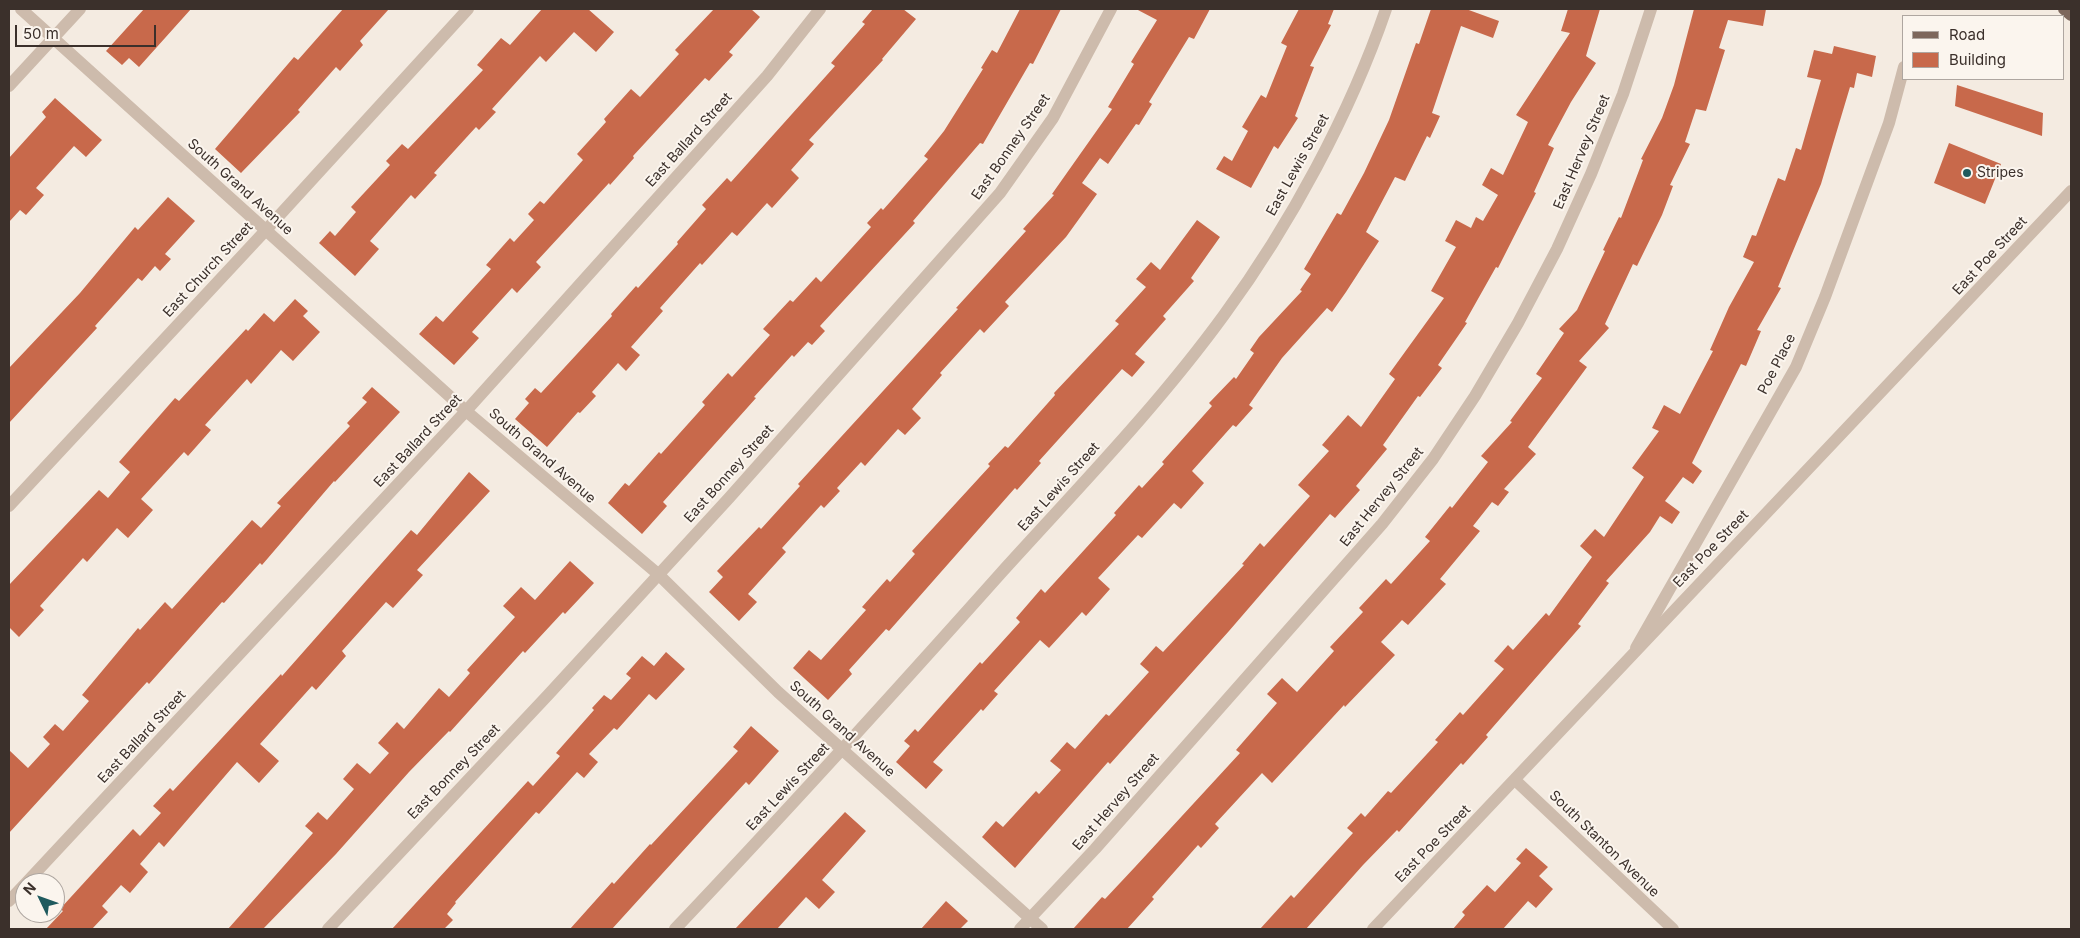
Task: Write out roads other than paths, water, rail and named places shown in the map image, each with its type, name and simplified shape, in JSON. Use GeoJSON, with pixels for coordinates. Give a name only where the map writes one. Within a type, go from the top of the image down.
{"type":"FeatureCollection","features":[{"type":"Feature","properties":{"kind":"main road"},"geometry":{"type":"LineString","coordinates":[[2064,9],[2071,16]]}},
{"type":"Feature","properties":{"kind":"street","name":"South Grand Avenue"},"geometry":{"type":"LineString","coordinates":[[20,9],[466,411],[658,574],[778,692],[1042,929]]}},
{"type":"Feature","properties":{"kind":"street"},"geometry":{"type":"LineString","coordinates":[[9,86],[80,9]]}},
{"type":"Feature","properties":{"kind":"street","name":"East Church Street"},"geometry":{"type":"LineString","coordinates":[[9,506],[266,230],[468,9]]}},
{"type":"Feature","properties":{"kind":"street","name":"East Ballard Street"},"geometry":{"type":"LineString","coordinates":[[34,873],[466,411],[767,76],[820,9]]}},
{"type":"Feature","properties":{"kind":"street","name":"East Bonney Street"},"geometry":{"type":"LineString","coordinates":[[328,929],[548,696],[1000,194],[1053,118],[1111,9]]}},
{"type":"Feature","properties":{"kind":"street","name":"East Lewis Street"},"geometry":{"type":"LineString","coordinates":[[675,929],[843,750],[1121,441],[1224,315],[1305,187],[1332,138],[1386,9]]}},
{"type":"Feature","properties":{"kind":"street","name":"East Hervey Street"},"geometry":{"type":"LineString","coordinates":[[1020,929],[1095,849],[1382,524],[1433,459],[1475,396],[1518,323],[1556,249],[1602,147],[1623,94],[1651,9]]}},
{"type":"Feature","properties":{"kind":"street","name":"Poe Place"},"geometry":{"type":"LineString","coordinates":[[1632,654],[1796,367],[1825,298],[1889,122],[1902,74]]}},
{"type":"Feature","properties":{"kind":"street","name":"East Poe Street"},"geometry":{"type":"LineString","coordinates":[[1373,929],[2071,191]]}},
{"type":"Feature","properties":{"kind":"street","name":"South Stanton Avenue"},"geometry":{"type":"LineString","coordinates":[[1515,780],[1673,929]]}},
{"type":"Feature","properties":{"kind":"place","name":"Stripes"},"geometry":{"type":"Point","coordinates":[1967,173]}}]}
